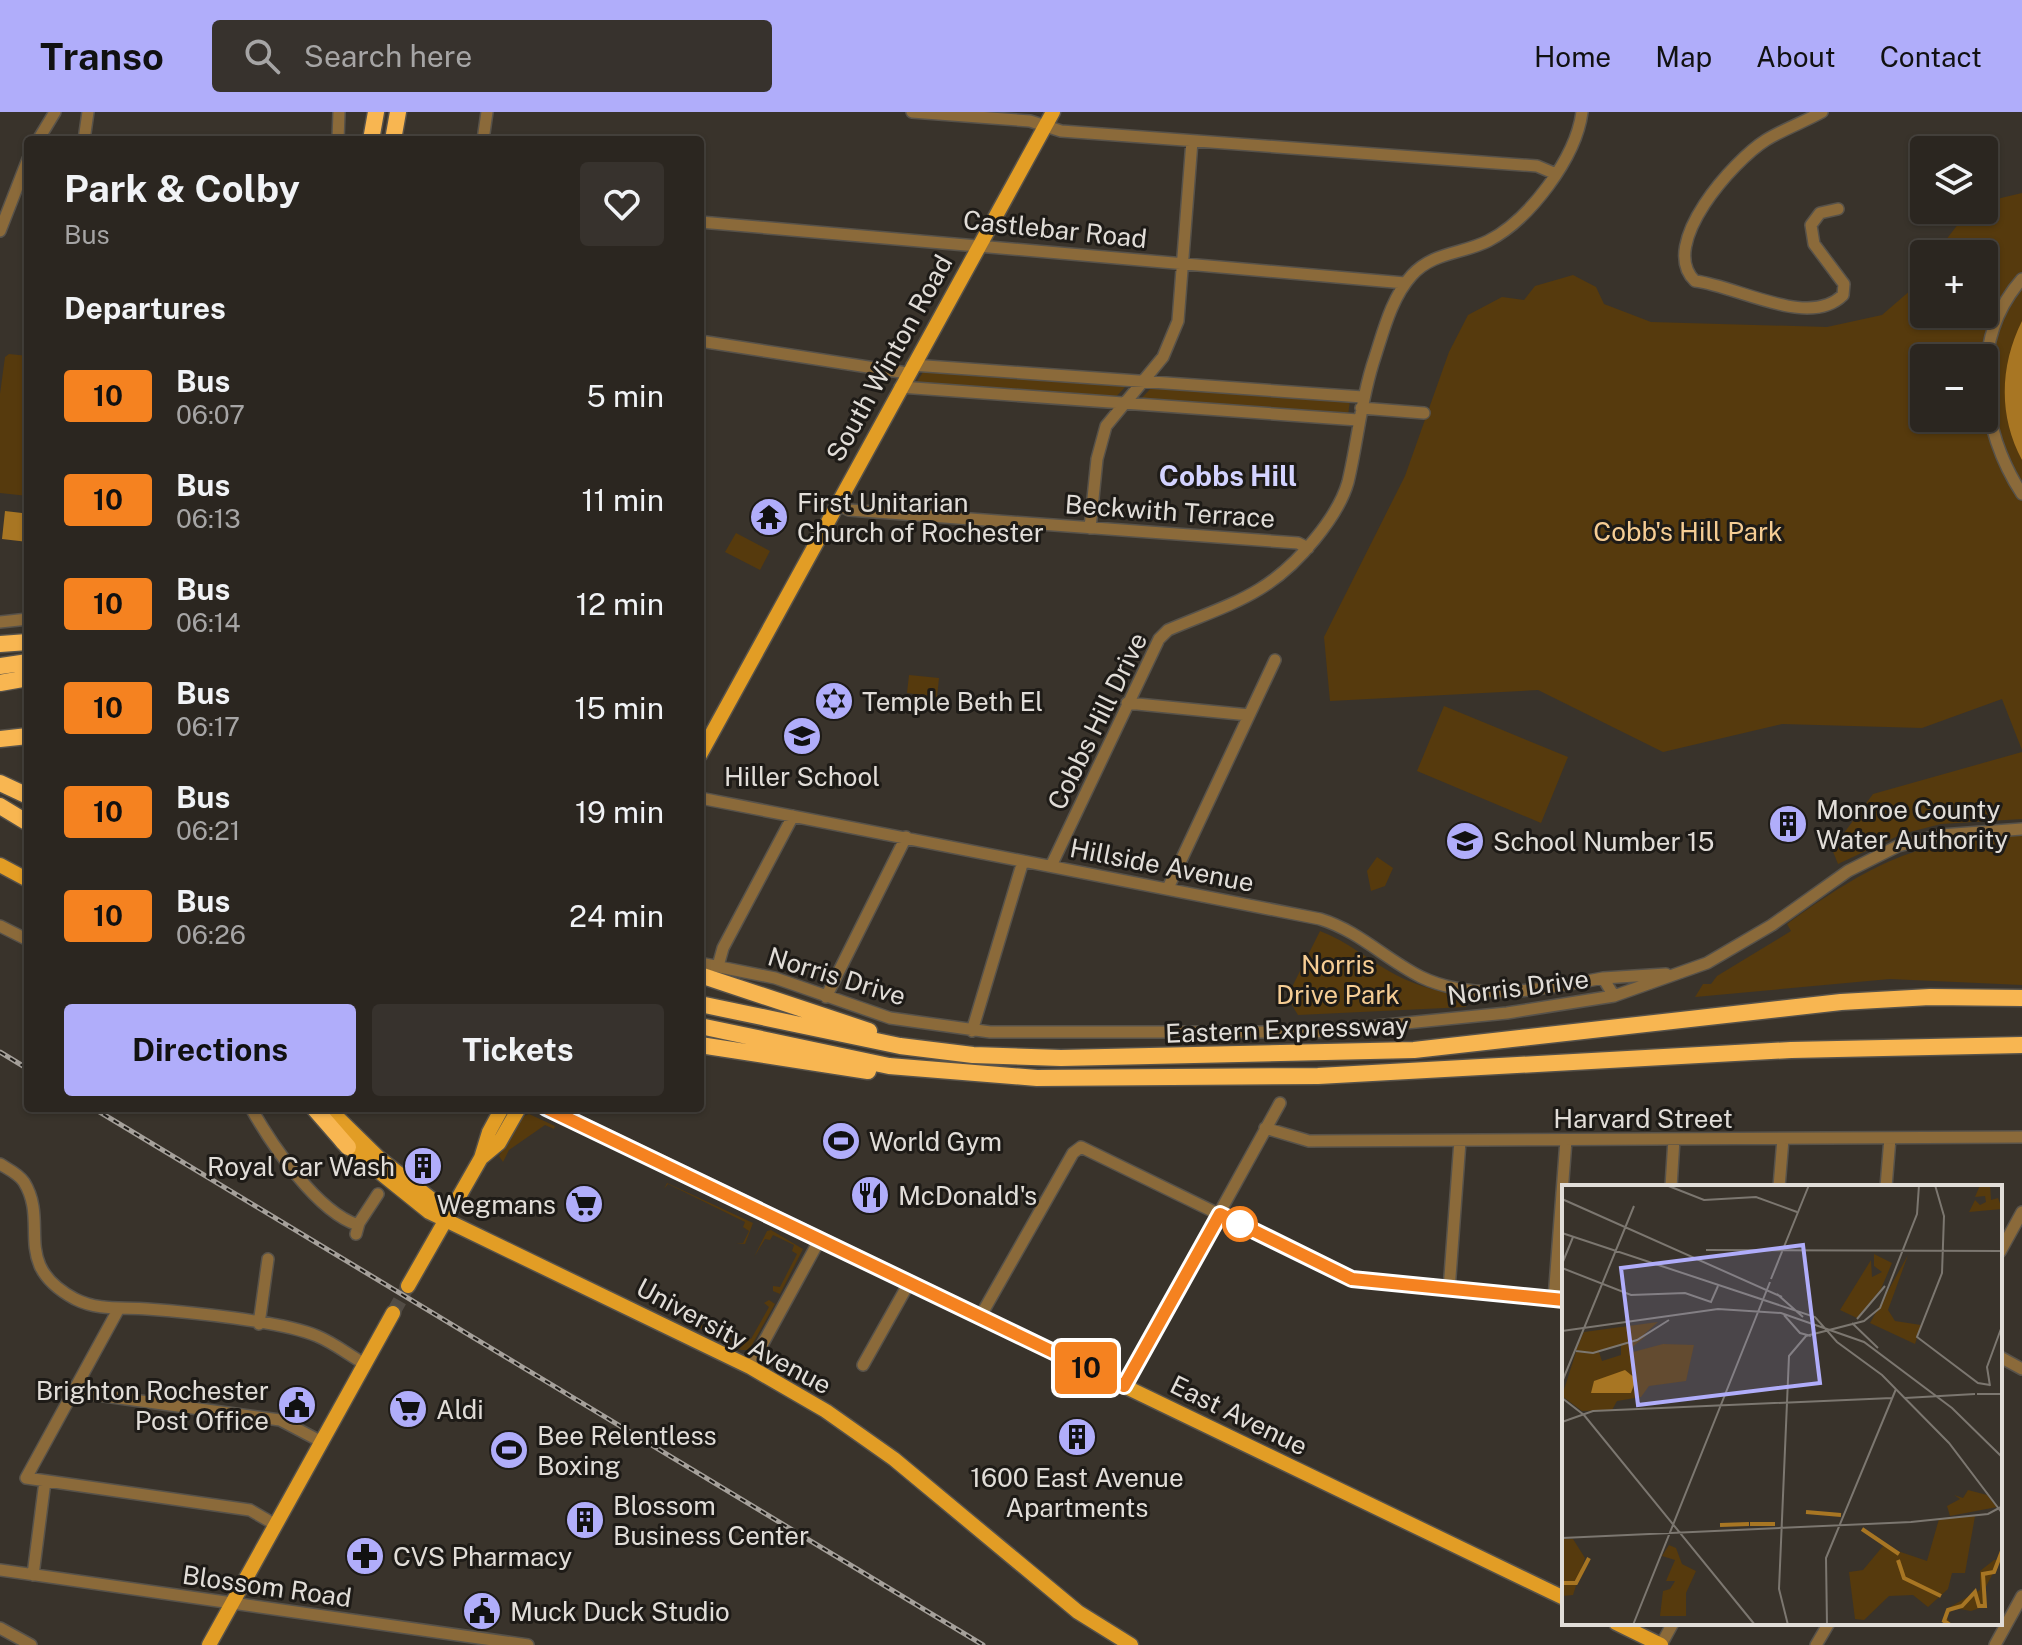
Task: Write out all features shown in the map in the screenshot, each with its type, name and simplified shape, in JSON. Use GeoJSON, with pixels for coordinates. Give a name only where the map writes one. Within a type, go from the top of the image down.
{"type":"FeatureCollection","features":[{"type":"Feature","properties":{"kind":"highway"},"geometry":{"type":"LineString","coordinates":[[372,136],[376,112]]}},
{"type":"Feature","properties":{"kind":"highway"},"geometry":{"type":"LineString","coordinates":[[394,136],[398,112]]}},
{"type":"Feature","properties":{"kind":"highway"},"geometry":{"type":"LineString","coordinates":[[0,644],[24,642]]}},
{"type":"Feature","properties":{"kind":"highway"},"geometry":{"type":"LineString","coordinates":[[0,666],[24,663]]}},
{"type":"Feature","properties":{"kind":"highway"},"geometry":{"type":"LineString","coordinates":[[0,684],[23,679]]}},
{"type":"Feature","properties":{"kind":"highway"},"geometry":{"type":"LineString","coordinates":[[0,739],[24,736]]}},
{"type":"Feature","properties":{"kind":"highway"},"geometry":{"type":"LineString","coordinates":[[0,783],[24,794]]}},
{"type":"Feature","properties":{"kind":"highway"},"geometry":{"type":"LineString","coordinates":[[0,806],[24,819]]}},
{"type":"Feature","properties":{"kind":"highway"},"geometry":{"type":"LineString","coordinates":[[704,976],[834,1022],[943,1052]]}},
{"type":"Feature","properties":{"kind":"highway","name":"Eastern Expressway"},"geometry":{"type":"LineString","coordinates":[[704,1005],[856,1039],[943,1052],[1046,1058],[1370,1053],[1473,1046],[1841,1002],[1930,997],[2022,998]]}},
{"type":"Feature","properties":{"kind":"highway","name":"Eastern Expressway"},"geometry":{"type":"LineString","coordinates":[[704,1027],[860,1061],[978,1076],[1318,1076],[1776,1051],[2022,1047]]}},
{"type":"Feature","properties":{"kind":"highway"},"geometry":{"type":"LineString","coordinates":[[704,1046],[838,1069],[978,1076]]}},
{"type":"Feature","properties":{"kind":"highway"},"geometry":{"type":"LineString","coordinates":[[317,1112],[348,1147]]}},
{"type":"Feature","properties":{"kind":"main road","name":"South Winton Road"},"geometry":{"type":"LineString","coordinates":[[704,748],[1053,112]]}},
{"type":"Feature","properties":{"kind":"main road"},"geometry":{"type":"LineString","coordinates":[[0,865],[24,878]]}},
{"type":"Feature","properties":{"kind":"main road","name":"University Avenue"},"geometry":{"type":"LineString","coordinates":[[311,1112],[348,1147],[425,1210],[750,1367],[863,1436],[1078,1612],[1131,1645]]}},
{"type":"Feature","properties":{"kind":"main road","name":"University Avenue"},"geometry":{"type":"LineString","coordinates":[[332,1112],[372,1152],[436,1202],[447,1218]]}},
{"type":"Feature","properties":{"kind":"main road"},"geometry":{"type":"LineString","coordinates":[[408,1286],[481,1158],[487,1136],[500,1112]]}},
{"type":"Feature","properties":{"kind":"main road"},"geometry":{"type":"LineString","coordinates":[[481,1158],[499,1143],[517,1112]]}},
{"type":"Feature","properties":{"kind":"main road","name":"East Avenue"},"geometry":{"type":"LineString","coordinates":[[555,1112],[1562,1597]]}},
{"type":"Feature","properties":{"kind":"main road"},"geometry":{"type":"LineString","coordinates":[[209,1645],[393,1313]]}},
{"type":"Feature","properties":{"kind":"main road"},"geometry":{"type":"LineString","coordinates":[[1620,1625],[1661,1645]]}},
{"type":"Feature","properties":{"kind":"street"},"geometry":{"type":"LineString","coordinates":[[40,136],[55,112]]}},
{"type":"Feature","properties":{"kind":"street"},"geometry":{"type":"LineString","coordinates":[[85,136],[88,112]]}},
{"type":"Feature","properties":{"kind":"street"},"geometry":{"type":"LineString","coordinates":[[338,136],[339,112]]}},
{"type":"Feature","properties":{"kind":"street"},"geometry":{"type":"LineString","coordinates":[[484,136],[487,112]]}},
{"type":"Feature","properties":{"kind":"street"},"geometry":{"type":"LineString","coordinates":[[912,112],[1030,121],[1061,131],[1537,166],[1556,174]]}},
{"type":"Feature","properties":{"kind":"street","name":"Cobbs Hill Drive"},"geometry":{"type":"LineString","coordinates":[[1051,866],[1127,703],[1163,634],[1269,586],[1289,571],[1341,500],[1361,408],[1386,323],[1405,283],[1430,260],[1499,234],[1556,174],[1573,147],[1582,112]]}},
{"type":"Feature","properties":{"kind":"street"},"geometry":{"type":"LineString","coordinates":[[1822,112],[1766,140],[1750,153],[1689,228],[1683,251],[1684,263],[1695,281],[1735,289],[1792,307],[1825,307],[1843,295],[1844,284],[1814,244],[1811,225],[1820,213],[1838,209]]}},
{"type":"Feature","properties":{"kind":"street"},"geometry":{"type":"LineString","coordinates":[[1090,528],[1099,446],[1106,426],[1173,339],[1183,264],[1192,141]]}},
{"type":"Feature","properties":{"kind":"street"},"geometry":{"type":"LineString","coordinates":[[0,231],[24,169]]}},
{"type":"Feature","properties":{"kind":"street","name":"Castlebar Road"},"geometry":{"type":"LineString","coordinates":[[704,222],[964,242],[977,246],[1405,283]]}},
{"type":"Feature","properties":{"kind":"street"},"geometry":{"type":"LineString","coordinates":[[2022,279],[2001,309],[1988,352],[1985,380],[1987,415],[1997,448],[2022,494]]}},
{"type":"Feature","properties":{"kind":"street"},"geometry":{"type":"LineString","coordinates":[[704,342],[890,368],[907,375],[1121,404],[1361,408]]}},
{"type":"Feature","properties":{"kind":"street"},"geometry":{"type":"LineString","coordinates":[[907,375],[1141,381],[1424,413]]}},
{"type":"Feature","properties":{"kind":"street","name":"Beckwith Terrace"},"geometry":{"type":"LineString","coordinates":[[837,504],[849,510],[1298,543],[1308,548]]}},
{"type":"Feature","properties":{"kind":"street"},"geometry":{"type":"LineString","coordinates":[[0,622],[24,619]]}},
{"type":"Feature","properties":{"kind":"street"},"geometry":{"type":"LineString","coordinates":[[1168,888],[1275,660]]}},
{"type":"Feature","properties":{"kind":"street"},"geometry":{"type":"LineString","coordinates":[[1127,703],[1249,715]]}},
{"type":"Feature","properties":{"kind":"street","name":"Hillside Avenue"},"geometry":{"type":"LineString","coordinates":[[704,799],[1168,888],[1337,924],[1421,977],[1455,987],[1523,990],[1603,978],[1687,972]]}},
{"type":"Feature","properties":{"kind":"street"},"geometry":{"type":"LineString","coordinates":[[718,966],[723,948],[793,816]]}},
{"type":"Feature","properties":{"kind":"street","name":"Norris Drive"},"geometry":{"type":"LineString","coordinates":[[704,964],[781,980],[890,1018],[972,1031],[1315,1032],[1507,1013],[1614,996],[1687,972],[1752,937],[1848,871],[1898,846],[1953,833],[2022,829]]}},
{"type":"Feature","properties":{"kind":"street"},"geometry":{"type":"LineString","coordinates":[[826,997],[906,837]]}},
{"type":"Feature","properties":{"kind":"street"},"geometry":{"type":"LineString","coordinates":[[972,1031],[1023,861]]}},
{"type":"Feature","properties":{"kind":"street"},"geometry":{"type":"LineString","coordinates":[[0,926],[24,938]]}},
{"type":"Feature","properties":{"kind":"street"},"geometry":{"type":"LineString","coordinates":[[1603,978],[1614,996]]}},
{"type":"Feature","properties":{"kind":"street"},"geometry":{"type":"LineString","coordinates":[[1124,1386],[1280,1103]]}},
{"type":"Feature","properties":{"kind":"street"},"geometry":{"type":"LineString","coordinates":[[254,1112],[296,1172],[357,1230],[378,1194]]}},
{"type":"Feature","properties":{"kind":"street","name":"Harvard Street"},"geometry":{"type":"LineString","coordinates":[[1265,1128],[1309,1141],[2022,1137]]}},
{"type":"Feature","properties":{"kind":"street"},"geometry":{"type":"LineString","coordinates":[[1886,1185],[1890,1138]]}},
{"type":"Feature","properties":{"kind":"street"},"geometry":{"type":"LineString","coordinates":[[1671,1185],[1674,1139]]}},
{"type":"Feature","properties":{"kind":"street"},"geometry":{"type":"LineString","coordinates":[[1779,1185],[1783,1139]]}},
{"type":"Feature","properties":{"kind":"street"},"geometry":{"type":"LineString","coordinates":[[1564,1185],[1566,1140]]}},
{"type":"Feature","properties":{"kind":"street"},"geometry":{"type":"LineString","coordinates":[[1449,1290],[1460,1141]]}},
{"type":"Feature","properties":{"kind":"street"},"geometry":{"type":"LineString","coordinates":[[980,1317],[1079,1147],[1347,1277],[1449,1290],[1559,1299],[1562,1231]]}},
{"type":"Feature","properties":{"kind":"street"},"geometry":{"type":"LineString","coordinates":[[0,1164],[23,1179],[31,1196],[32,1245],[48,1277],[77,1300],[118,1310],[146,1309],[259,1324],[317,1336],[365,1364]]}},
{"type":"Feature","properties":{"kind":"street"},"geometry":{"type":"LineString","coordinates":[[2002,1248],[2022,1212]]}},
{"type":"Feature","properties":{"kind":"street"},"geometry":{"type":"LineString","coordinates":[[750,1367],[820,1239]]}},
{"type":"Feature","properties":{"kind":"street"},"geometry":{"type":"LineString","coordinates":[[259,1324],[268,1259]]}},
{"type":"Feature","properties":{"kind":"street"},"geometry":{"type":"LineString","coordinates":[[863,1365],[909,1283]]}},
{"type":"Feature","properties":{"kind":"street"},"geometry":{"type":"LineString","coordinates":[[118,1310],[26,1478],[250,1510],[276,1525]]}},
{"type":"Feature","properties":{"kind":"street"},"geometry":{"type":"LineString","coordinates":[[2002,1358],[2022,1369]]}},
{"type":"Feature","properties":{"kind":"street"},"geometry":{"type":"LineString","coordinates":[[75,1392],[280,1420],[322,1442]]}},
{"type":"Feature","properties":{"kind":"street"},"geometry":{"type":"LineString","coordinates":[[33,1575],[45,1481]]}},
{"type":"Feature","properties":{"kind":"street","name":"Blossom Road"},"geometry":{"type":"LineString","coordinates":[[0,1570],[528,1645]]}},
{"type":"Feature","properties":{"kind":"street"},"geometry":{"type":"LineString","coordinates":[[1995,1645],[2022,1596]]}},
{"type":"Feature","properties":{"kind":"street"},"geometry":{"type":"LineString","coordinates":[[1661,1645],[1672,1625]]}},
{"type":"Feature","properties":{"kind":"street"},"geometry":{"type":"LineString","coordinates":[[1816,1645],[1828,1625]]}},
{"type":"Feature","properties":{"kind":"street"},"geometry":{"type":"LineString","coordinates":[[0,1628],[31,1645]]}},
{"type":"Feature","properties":{"kind":"green space","name":"Cobb's Hill Park"},"geometry":{"type":"Polygon","coordinates":[[[2022,193],[2022,750],[2002,699],[1922,728],[1782,724],[1663,752],[1538,690],[1330,701],[1324,637],[1405,476],[1449,352],[1468,315],[1502,297],[1524,300],[1535,286],[1573,275],[1596,287],[1604,304],[1651,322],[1827,327],[1882,315],[1910,291],[1910,328],[1998,328],[1998,240],[1946,240],[1958,224],[1998,224],[1998,199],[2022,193]]]}},
{"type":"Feature","properties":{"kind":"green space"},"geometry":{"type":"Polygon","coordinates":[[[9,354],[24,356],[24,496],[0,493],[0,394],[5,357],[9,354]]]}},
{"type":"Feature","properties":{"kind":"green space"},"geometry":{"type":"Polygon","coordinates":[[[925,369],[1127,385],[1113,400],[916,383],[925,369]]]}},
{"type":"Feature","properties":{"kind":"green space"},"geometry":{"type":"Polygon","coordinates":[[[1153,386],[1350,400],[1348,416],[1138,402],[1153,386]]]}},
{"type":"Feature","properties":{"kind":"green space"},"geometry":{"type":"Polygon","coordinates":[[[736,533],[770,551],[760,570],[725,552],[736,533]]]}},
{"type":"Feature","properties":{"kind":"green space"},"geometry":{"type":"Polygon","coordinates":[[[909,675],[939,678],[937,697],[907,693],[909,675]]]}},
{"type":"Feature","properties":{"kind":"green space"},"geometry":{"type":"Polygon","coordinates":[[[1444,706],[1568,757],[1541,823],[1417,771],[1444,706]]]}},
{"type":"Feature","properties":{"kind":"green space"},"geometry":{"type":"Polygon","coordinates":[[[2022,752],[2022,819],[1941,824],[1902,834],[1838,864],[1832,849],[1873,794],[2022,752]]]}},
{"type":"Feature","properties":{"kind":"green space"},"geometry":{"type":"Polygon","coordinates":[[[2022,835],[2022,985],[1890,979],[1695,997],[1703,984],[1711,984],[1717,976],[1791,931],[1787,924],[1816,903],[1896,858],[1953,842],[2022,835]]]}},
{"type":"Feature","properties":{"kind":"green space"},"geometry":{"type":"Polygon","coordinates":[[[1377,857],[1393,868],[1385,886],[1371,891],[1367,871],[1377,857]]]}},
{"type":"Feature","properties":{"kind":"green space","name":"Norris Drive Park"},"geometry":{"type":"Polygon","coordinates":[[[1320,931],[1405,979],[1468,998],[1466,1007],[1298,1015],[1287,997],[1320,931]]]}},
{"type":"Feature","properties":{"kind":"green space"},"geometry":{"type":"Polygon","coordinates":[[[529,1114],[555,1126],[554,1129],[545,1125],[509,1150],[503,1162],[499,1156],[520,1118],[529,1114]]]}},
{"type":"Feature","properties":{"kind":"green space"},"geometry":{"type":"Polygon","coordinates":[[[667,1183],[753,1223],[745,1244],[736,1243],[743,1243],[749,1231],[743,1227],[745,1222],[668,1184],[664,1189],[667,1183]]]}},
{"type":"Feature","properties":{"kind":"green space"},"geometry":{"type":"Polygon","coordinates":[[[771,1230],[803,1249],[780,1294],[773,1291],[773,1286],[780,1287],[797,1254],[792,1251],[794,1245],[773,1235],[770,1240],[765,1239],[754,1257],[767,1231],[771,1230]]]}},
{"type":"Feature","properties":{"kind":"green space"},"geometry":{"type":"Polygon","coordinates":[[[769,1300],[775,1304],[749,1350],[741,1350],[696,1326],[701,1317],[700,1324],[742,1343],[746,1337],[751,1339],[769,1307],[764,1303],[769,1300]]]}},
{"type":"Feature","properties":{"kind":"shaded area"},"geometry":{"type":"Polygon","coordinates":[[[2022,321],[2022,460],[2009,426],[2005,390],[2009,355],[2022,321]]]}},
{"type":"Feature","properties":{"kind":"shaded area"},"geometry":{"type":"Polygon","coordinates":[[[5,511],[22,513],[24,542],[2,539],[5,511]]]}},
{"type":"Feature","properties":{"kind":"tunnel"},"geometry":{"type":"LineString","coordinates":[[393,1313],[408,1286]]}},
{"type":"Feature","properties":{"kind":"railway"},"geometry":{"type":"LineString","coordinates":[[0,1052],[24,1067]]}},
{"type":"Feature","properties":{"kind":"railway"},"geometry":{"type":"LineString","coordinates":[[100,1112],[983,1645]]}},
{"type":"Feature","properties":{"kind":"bus line","name":"10"},"geometry":{"type":"LineString","coordinates":[[554,1112],[1124,1386],[1220,1214],[1352,1279],[1562,1300]]}},
{"type":"Feature","properties":{"kind":"place","name":"First Unitarian Church of Rochester"},"geometry":{"type":"Point","coordinates":[769,517]}},
{"type":"Feature","properties":{"kind":"place","name":"Temple Beth El"},"geometry":{"type":"Point","coordinates":[834,701]}},
{"type":"Feature","properties":{"kind":"place","name":"Hiller School"},"geometry":{"type":"Point","coordinates":[802,736]}},
{"type":"Feature","properties":{"kind":"place","name":"Monroe County Water Authority"},"geometry":{"type":"Point","coordinates":[1788,824]}},
{"type":"Feature","properties":{"kind":"place","name":"School Number 15"},"geometry":{"type":"Point","coordinates":[1465,841]}},
{"type":"Feature","properties":{"kind":"place","name":"World Gym"},"geometry":{"type":"Point","coordinates":[841,1141]}},
{"type":"Feature","properties":{"kind":"place","name":"Royal Car Wash"},"geometry":{"type":"Point","coordinates":[423,1166]}},
{"type":"Feature","properties":{"kind":"place","name":"McDonald's"},"geometry":{"type":"Point","coordinates":[870,1195]}},
{"type":"Feature","properties":{"kind":"place","name":"Wegmans"},"geometry":{"type":"Point","coordinates":[584,1204]}},
{"type":"Feature","properties":{"kind":"place","name":"Brighton Rochester Post Office"},"geometry":{"type":"Point","coordinates":[297,1405]}},
{"type":"Feature","properties":{"kind":"place","name":"Aldi"},"geometry":{"type":"Point","coordinates":[408,1409]}},
{"type":"Feature","properties":{"kind":"place","name":"1600 East Avenue Apartments"},"geometry":{"type":"Point","coordinates":[1077,1437]}},
{"type":"Feature","properties":{"kind":"place","name":"Bee Relentless Boxing"},"geometry":{"type":"Point","coordinates":[509,1450]}},
{"type":"Feature","properties":{"kind":"place","name":"Blossom Business Center"},"geometry":{"type":"Point","coordinates":[585,1520]}},
{"type":"Feature","properties":{"kind":"place","name":"CVS Pharmacy"},"geometry":{"type":"Point","coordinates":[365,1556]}},
{"type":"Feature","properties":{"kind":"place","name":"Muck Duck Studio"},"geometry":{"type":"Point","coordinates":[482,1611]}},
{"type":"Feature","properties":{"kind":"district","name":"Cobbs Hill"},"geometry":{"type":"Point","coordinates":[1228,475]}}]}
